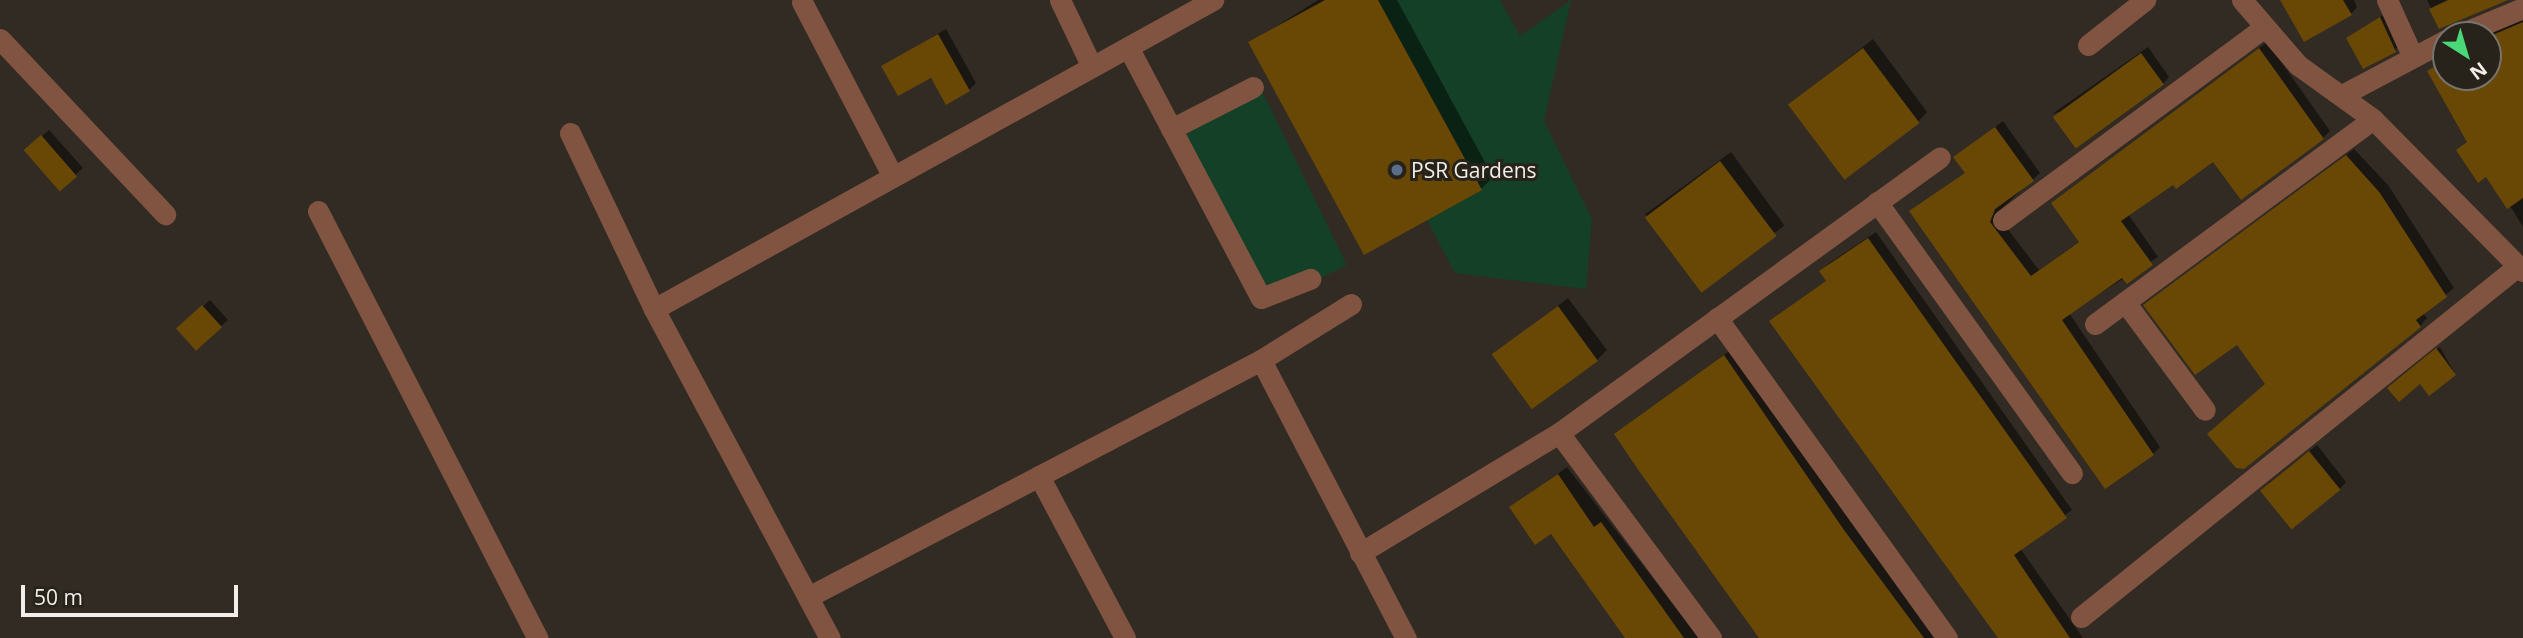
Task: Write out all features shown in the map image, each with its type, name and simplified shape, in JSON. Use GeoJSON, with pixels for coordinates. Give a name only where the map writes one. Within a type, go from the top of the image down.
{"type":"FeatureCollection","features":[{"type":"Feature","properties":{"kind":"street"},"geometry":{"type":"LineString","coordinates":[[1060,0],[1092,67]]}},
{"type":"Feature","properties":{"kind":"street"},"geometry":{"type":"LineString","coordinates":[[654,309],[892,175],[1213,0]]}},
{"type":"Feature","properties":{"kind":"street"},"geometry":{"type":"LineString","coordinates":[[2088,45],[2146,0]]}},
{"type":"Feature","properties":{"kind":"street"},"geometry":{"type":"LineString","coordinates":[[2081,617],[2520,269],[2373,120],[2262,29],[2242,0]]}},
{"type":"Feature","properties":{"kind":"street"},"geometry":{"type":"LineString","coordinates":[[2387,0],[2412,54]]}},
{"type":"Feature","properties":{"kind":"street"},"geometry":{"type":"LineString","coordinates":[[802,2],[892,175]]}},
{"type":"Feature","properties":{"kind":"street"},"geometry":{"type":"LineString","coordinates":[[2492,21],[2523,8]]}},
{"type":"Feature","properties":{"kind":"street"},"geometry":{"type":"LineString","coordinates":[[2003,219],[2262,29]]}},
{"type":"Feature","properties":{"kind":"street"},"geometry":{"type":"LineString","coordinates":[[0,39],[165,214]]}},
{"type":"Feature","properties":{"kind":"street"},"geometry":{"type":"LineString","coordinates":[[2342,95],[2412,54],[2432,46]]}},
{"type":"Feature","properties":{"kind":"street"},"geometry":{"type":"LineString","coordinates":[[1128,47],[1261,298],[1310,279]]}},
{"type":"Feature","properties":{"kind":"street"},"geometry":{"type":"LineString","coordinates":[[1171,129],[1254,87]]}},
{"type":"Feature","properties":{"kind":"street"},"geometry":{"type":"LineString","coordinates":[[2095,324],[2373,120]]}},
{"type":"Feature","properties":{"kind":"street"},"geometry":{"type":"LineString","coordinates":[[570,133],[654,309],[830,638]]}},
{"type":"Feature","properties":{"kind":"street"},"geometry":{"type":"LineString","coordinates":[[1360,553],[1559,433],[1940,157]]}},
{"type":"Feature","properties":{"kind":"street"},"geometry":{"type":"LineString","coordinates":[[1877,202],[2072,473]]}},
{"type":"Feature","properties":{"kind":"street"},"geometry":{"type":"LineString","coordinates":[[318,211],[537,638]]}},
{"type":"Feature","properties":{"kind":"street"},"geometry":{"type":"LineString","coordinates":[[2124,302],[2205,410]]}},
{"type":"Feature","properties":{"kind":"street"},"geometry":{"type":"LineString","coordinates":[[808,597],[1261,359],[1351,304]]}},
{"type":"Feature","properties":{"kind":"street"},"geometry":{"type":"LineString","coordinates":[[1717,318],[1947,638]]}},
{"type":"Feature","properties":{"kind":"street"},"geometry":{"type":"LineString","coordinates":[[1261,359],[1406,638]]}},
{"type":"Feature","properties":{"kind":"street"},"geometry":{"type":"LineString","coordinates":[[1559,433],[1711,638]]}},
{"type":"Feature","properties":{"kind":"street"},"geometry":{"type":"LineString","coordinates":[[1039,476],[1125,638]]}},
{"type":"Feature","properties":{"kind":"green space"},"geometry":{"type":"Polygon","coordinates":[[[1378,0],[1500,0],[1520,36],[1571,0],[1544,121],[1592,219],[1586,289],[1455,273],[1427,220],[1482,190],[1378,0]]]}},
{"type":"Feature","properties":{"kind":"green space"},"geometry":{"type":"Polygon","coordinates":[[[1261,89],[1347,265],[1257,309],[1171,133],[1261,89]]]}},
{"type":"Feature","properties":{"kind":"building"},"geometry":{"type":"Polygon","coordinates":[[[1325,0],[1378,0],[1482,190],[1364,255],[1248,42],[1325,0]]]}},
{"type":"Feature","properties":{"kind":"building"},"geometry":{"type":"Polygon","coordinates":[[[2280,0],[2343,0],[2352,15],[2304,42],[2280,0]]]}},
{"type":"Feature","properties":{"kind":"building"},"geometry":{"type":"Polygon","coordinates":[[[2448,0],[2508,0],[2458,21],[2435,21],[2429,9],[2448,0]]]}},
{"type":"Feature","properties":{"kind":"building"},"geometry":{"type":"Polygon","coordinates":[[[2380,17],[2396,52],[2363,69],[2346,38],[2380,17]]]}},
{"type":"Feature","properties":{"kind":"building"},"geometry":{"type":"Polygon","coordinates":[[[2523,22],[2523,198],[2507,209],[2486,177],[2478,183],[2456,150],[2467,142],[2438,91],[2502,91],[2502,31],[2523,22]]]}},
{"type":"Feature","properties":{"kind":"building"},"geometry":{"type":"Polygon","coordinates":[[[938,34],[970,91],[946,105],[931,78],[898,96],[881,66],[938,34]]]}},
{"type":"Feature","properties":{"kind":"building"},"geometry":{"type":"Polygon","coordinates":[[[1863,48],[1920,123],[1844,180],[1788,105],[1863,48]]]}},
{"type":"Feature","properties":{"kind":"building"},"geometry":{"type":"Polygon","coordinates":[[[2259,48],[2324,139],[2241,200],[2213,162],[2176,189],[2173,185],[2121,221],[2153,265],[2127,284],[2122,278],[2062,320],[2154,455],[2105,489],[1909,211],[1965,173],[1953,157],[1995,127],[2034,181],[1995,209],[1990,222],[2031,276],[2079,242],[2051,203],[2259,48]]]}},
{"type":"Feature","properties":{"kind":"building"},"geometry":{"type":"Polygon","coordinates":[[[2141,53],[2164,85],[2076,149],[2053,117],[2141,53]]]}},
{"type":"Feature","properties":{"kind":"building"},"geometry":{"type":"Polygon","coordinates":[[[41,135],[77,177],[60,192],[24,150],[41,135]]]}},
{"type":"Feature","properties":{"kind":"building"},"geometry":{"type":"Polygon","coordinates":[[[2346,155],[2380,193],[2447,297],[2416,320],[2421,327],[2244,469],[2236,468],[2207,434],[2265,384],[2237,345],[2195,375],[2143,305],[2346,155]]]}},
{"type":"Feature","properties":{"kind":"building"},"geometry":{"type":"Polygon","coordinates":[[[1720,161],[1777,236],[1701,293],[1645,218],[1720,161]]]}},
{"type":"Feature","properties":{"kind":"building"},"geometry":{"type":"Polygon","coordinates":[[[1868,238],[2067,518],[2014,555],[2070,638],[1998,638],[1769,321],[1826,281],[1819,271],[1868,238]]]}},
{"type":"Feature","properties":{"kind":"building"},"geometry":{"type":"Polygon","coordinates":[[[202,305],[222,327],[196,351],[176,328],[202,305]]]}},
{"type":"Feature","properties":{"kind":"building"},"geometry":{"type":"Polygon","coordinates":[[[1558,306],[1598,361],[1532,409],[1492,354],[1558,306]]]}},
{"type":"Feature","properties":{"kind":"building"},"geometry":{"type":"Polygon","coordinates":[[[2436,348],[2456,375],[2429,396],[2420,384],[2399,402],[2387,388],[2436,348]]]}},
{"type":"Feature","properties":{"kind":"building"},"geometry":{"type":"Polygon","coordinates":[[[1724,355],[1844,530],[1924,638],[1759,638],[1639,471],[1614,434],[1724,355]]]}},
{"type":"Feature","properties":{"kind":"building"},"geometry":{"type":"Polygon","coordinates":[[[2309,451],[2340,490],[2292,530],[2260,491],[2309,451]]]}},
{"type":"Feature","properties":{"kind":"building"},"geometry":{"type":"Polygon","coordinates":[[[1558,474],[1594,527],[1601,522],[1684,638],[1625,638],[1551,534],[1535,545],[1509,507],[1558,474]]]}},
{"type":"Feature","properties":{"kind":"place","name":"PSR Gardens"},"geometry":{"type":"Point","coordinates":[1397,170]}}]}
